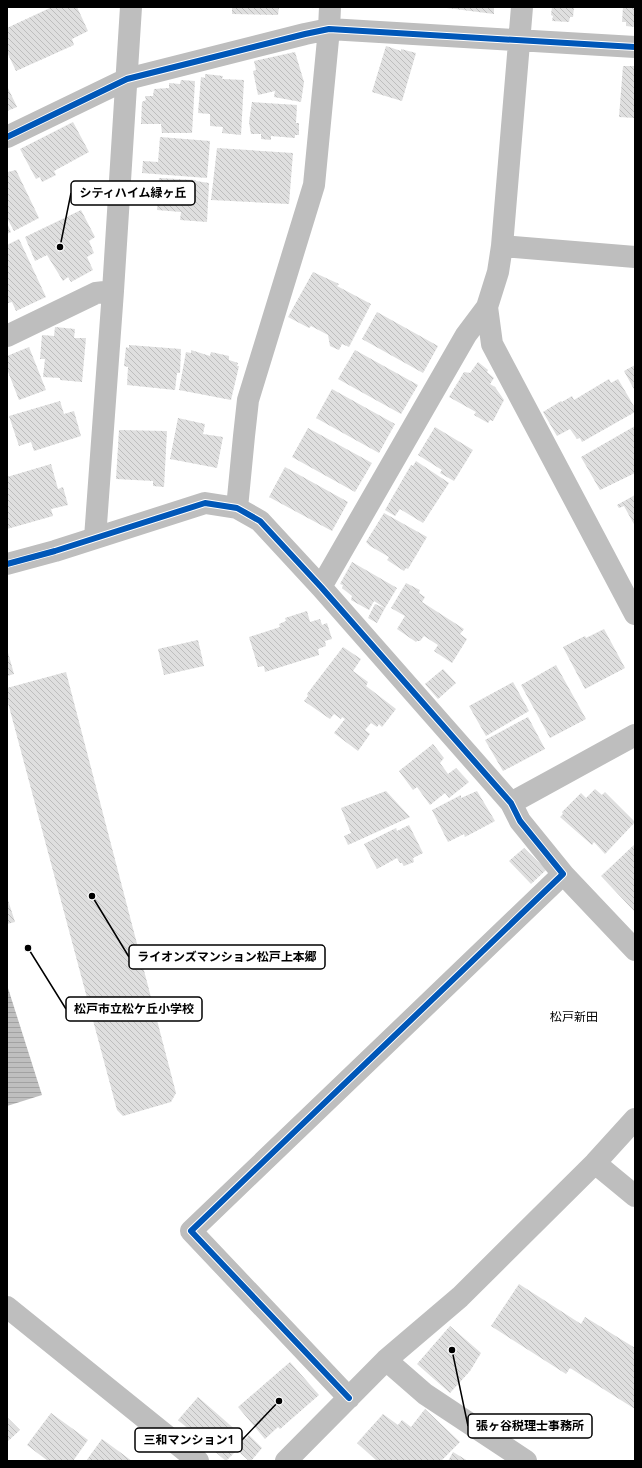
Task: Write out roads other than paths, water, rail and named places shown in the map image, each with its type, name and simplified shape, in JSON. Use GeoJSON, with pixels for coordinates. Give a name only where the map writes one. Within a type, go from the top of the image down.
{"type":"FeatureCollection","features":[{"type":"Feature","properties":{"kind":"street"},"geometry":{"type":"LineString","coordinates":[[95,538],[113,291],[131,7]]}},
{"type":"Feature","properties":{"kind":"street"},"geometry":{"type":"LineString","coordinates":[[237,508],[248,400],[314,185],[330,29],[330,7]]}},
{"type":"Feature","properties":{"kind":"street"},"geometry":{"type":"LineString","coordinates":[[320,587],[466,335],[487,307],[498,272],[502,246],[522,7]]}},
{"type":"Feature","properties":{"kind":"street"},"geometry":{"type":"LineString","coordinates":[[7,137],[127,79],[330,29],[635,47]]}},
{"type":"Feature","properties":{"kind":"street"},"geometry":{"type":"LineString","coordinates":[[502,246],[635,257]]}},
{"type":"Feature","properties":{"kind":"street"},"geometry":{"type":"LineString","coordinates":[[7,336],[96,293],[113,291]]}},
{"type":"Feature","properties":{"kind":"street"},"geometry":{"type":"LineString","coordinates":[[487,307],[492,344],[635,614]]}},
{"type":"Feature","properties":{"kind":"street"},"geometry":{"type":"LineString","coordinates":[[7,564],[55,551],[205,503],[237,508],[260,521],[511,803],[520,821],[563,874],[635,950]]}},
{"type":"Feature","properties":{"kind":"street"},"geometry":{"type":"LineString","coordinates":[[511,803],[635,735]]}},
{"type":"Feature","properties":{"kind":"street"},"geometry":{"type":"LineString","coordinates":[[349,1398],[191,1230],[563,874]]}},
{"type":"Feature","properties":{"kind":"street"},"geometry":{"type":"LineString","coordinates":[[286,1461],[386,1360],[460,1297],[595,1162],[635,1119]]}},
{"type":"Feature","properties":{"kind":"street"},"geometry":{"type":"LineString","coordinates":[[595,1162],[635,1196]]}},
{"type":"Feature","properties":{"kind":"street"},"geometry":{"type":"LineString","coordinates":[[7,1307],[198,1461]]}},
{"type":"Feature","properties":{"kind":"street"},"geometry":{"type":"LineString","coordinates":[[386,1360],[425,1394],[526,1461]]}},
{"type":"Feature","properties":{"kind":"place","name":"シティハイム緑ヶ丘"},"geometry":{"type":"Point","coordinates":[60,247]}},
{"type":"Feature","properties":{"kind":"place","name":"ライオンズマンション松戸上本郷"},"geometry":{"type":"Point","coordinates":[92,896]}},
{"type":"Feature","properties":{"kind":"place","name":"松戸市立松ケ丘小学校"},"geometry":{"type":"Point","coordinates":[28,948]}},
{"type":"Feature","properties":{"kind":"place","name":"張ヶ谷税理士事務所"},"geometry":{"type":"Point","coordinates":[452,1350]}},
{"type":"Feature","properties":{"kind":"place","name":"三和マンション1"},"geometry":{"type":"Point","coordinates":[279,1401]}},
{"type":"Feature","properties":{"kind":"district","name":"松戸新田"},"geometry":{"type":"Point","coordinates":[574,1017]}}]}
